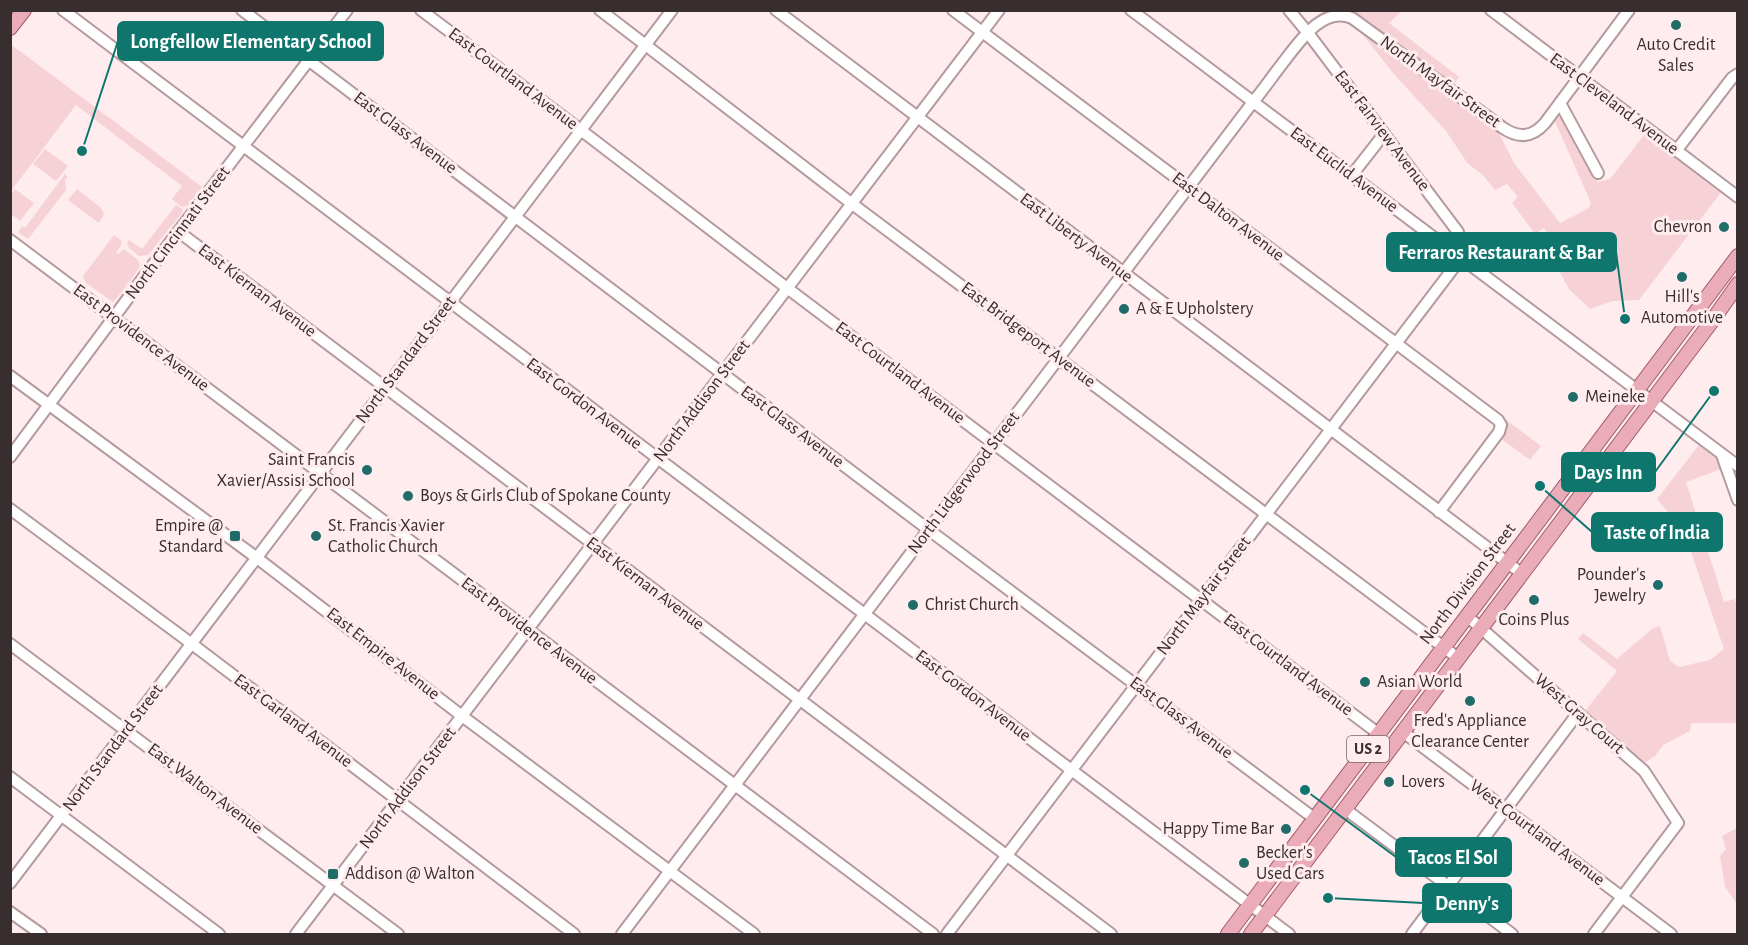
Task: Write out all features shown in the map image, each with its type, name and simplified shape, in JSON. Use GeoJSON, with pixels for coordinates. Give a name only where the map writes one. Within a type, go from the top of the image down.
{"type":"FeatureCollection","features":[{"type":"Feature","properties":{"kind":"main road"},"geometry":{"type":"LineString","coordinates":[[10,28],[24,10]]}},
{"type":"Feature","properties":{"kind":"main road","name":"North Division Street"},"geometry":{"type":"LineString","coordinates":[[1251,934],[1521,573],[1737,256]]}},
{"type":"Feature","properties":{"kind":"main road","name":"North Division Street"},"geometry":{"type":"LineString","coordinates":[[1228,934],[1507,562],[1737,284]]}},
{"type":"Feature","properties":{"kind":"main road"},"geometry":{"type":"LineString","coordinates":[[1346,809],[1342,804],[1343,797],[1371,759],[1366,751]]}},
{"type":"Feature","properties":{"kind":"main road"},"geometry":{"type":"LineString","coordinates":[[1301,867],[1301,855],[1321,828],[1316,819]]}},
{"type":"Feature","properties":{"kind":"street","name":"East Gordon Avenue"},"geometry":{"type":"LineString","coordinates":[[63,10],[1289,934]]}},
{"type":"Feature","properties":{"kind":"street","name":"East Glass Avenue"},"geometry":{"type":"LineString","coordinates":[[242,10],[929,530],[1316,819]]}},
{"type":"Feature","properties":{"kind":"street","name":"North Cincinnati Street"},"geometry":{"type":"LineString","coordinates":[[10,457],[347,10]]}},
{"type":"Feature","properties":{"kind":"street","name":"East Courtland Avenue"},"geometry":{"type":"LineString","coordinates":[[421,10],[1379,734]]}},
{"type":"Feature","properties":{"kind":"street","name":"East Bridgeport Avenue"},"geometry":{"type":"LineString","coordinates":[[600,10],[851,203],[1458,658]]}},
{"type":"Feature","properties":{"kind":"street","name":"North Standard Street"},"geometry":{"type":"LineString","coordinates":[[10,883],[672,10]]}},
{"type":"Feature","properties":{"kind":"street","name":"East Liberty Avenue"},"geometry":{"type":"LineString","coordinates":[[776,10],[1521,573]]}},
{"type":"Feature","properties":{"kind":"street","name":"East Dalton Avenue"},"geometry":{"type":"LineString","coordinates":[[953,10],[1498,420],[1501,425],[1499,432],[1439,512]]}},
{"type":"Feature","properties":{"kind":"street","name":"North Addison Street"},"geometry":{"type":"LineString","coordinates":[[296,934],[999,10]]}},
{"type":"Feature","properties":{"kind":"street","name":"East Euclid Avenue"},"geometry":{"type":"LineString","coordinates":[[1131,10],[1737,466]]}},
{"type":"Feature","properties":{"kind":"street","name":"East Fairview Avenue"},"geometry":{"type":"LineString","coordinates":[[1289,10],[1458,232],[1461,258]]}},
{"type":"Feature","properties":{"kind":"street","name":"East Cleveland Avenue"},"geometry":{"type":"LineString","coordinates":[[1491,10],[1737,196]]}},
{"type":"Feature","properties":{"kind":"street","name":"North Mayfair Street"},"geometry":{"type":"LineString","coordinates":[[1308,33],[1330,17],[1348,16],[1503,128],[1520,135],[1537,131],[1629,10]]}},
{"type":"Feature","properties":{"kind":"street","name":"North Lidgerwood Street"},"geometry":{"type":"LineString","coordinates":[[622,934],[1253,102],[1308,33]]}},
{"type":"Feature","properties":{"kind":"street"},"geometry":{"type":"LineString","coordinates":[[1676,151],[1737,74]]}},
{"type":"Feature","properties":{"kind":"street"},"geometry":{"type":"LineString","coordinates":[[1560,102],[1598,173]]}},
{"type":"Feature","properties":{"kind":"street"},"geometry":{"type":"LineString","coordinates":[[1352,175],[1384,134]]}},
{"type":"Feature","properties":{"kind":"street","name":"East Kiernan Avenue"},"geometry":{"type":"LineString","coordinates":[[179,232],[1111,934]]}},
{"type":"Feature","properties":{"kind":"street","name":"East Providence Avenue"},"geometry":{"type":"LineString","coordinates":[[10,240],[933,934]]}},
{"type":"Feature","properties":{"kind":"street","name":"North Mayfair Street"},"geometry":{"type":"LineString","coordinates":[[947,934],[1461,258]]}},
{"type":"Feature","properties":{"kind":"street","name":"East Empire Avenue"},"geometry":{"type":"LineString","coordinates":[[10,376],[257,558],[462,716],[754,934]]}},
{"type":"Feature","properties":{"kind":"street"},"geometry":{"type":"LineString","coordinates":[[1722,454],[1737,500]]}},
{"type":"Feature","properties":{"kind":"street","name":"East Garland Avenue"},"geometry":{"type":"LineString","coordinates":[[10,509],[574,934]]}},
{"type":"Feature","properties":{"kind":"street","name":"West Gray Court"},"geometry":{"type":"LineString","coordinates":[[1467,616],[1644,771],[1678,824],[1622,897]]}},
{"type":"Feature","properties":{"kind":"street","name":"East Walton Avenue"},"geometry":{"type":"LineString","coordinates":[[10,644],[398,934]]}},
{"type":"Feature","properties":{"kind":"street"},"geometry":{"type":"LineString","coordinates":[[1412,934],[1578,713]]}},
{"type":"Feature","properties":{"kind":"street","name":"West Courtland Avenue"},"geometry":{"type":"LineString","coordinates":[[1403,732],[1671,934]]}},
{"type":"Feature","properties":{"kind":"street"},"geometry":{"type":"LineString","coordinates":[[10,777],[219,934]]}},
{"type":"Feature","properties":{"kind":"street"},"geometry":{"type":"LineString","coordinates":[[1346,809],[1512,934]]}},
{"type":"Feature","properties":{"kind":"street"},"geometry":{"type":"LineString","coordinates":[[1593,934],[1622,897]]}},
{"type":"Feature","properties":{"kind":"street"},"geometry":{"type":"LineString","coordinates":[[10,912],[40,934]]}},
{"type":"Feature","properties":{"kind":"shaded area"},"geometry":{"type":"Polygon","coordinates":[[[1350,11],[1400,11],[1389,23],[1459,77],[1454,84],[1363,17],[1350,11]]]}},
{"type":"Feature","properties":{"kind":"shaded area"},"geometry":{"type":"Polygon","coordinates":[[[1357,27],[1502,133],[1500,135],[1514,163],[1560,223],[1589,208],[1591,203],[1554,119],[1559,117],[1566,119],[1598,182],[1610,179],[1644,135],[1722,191],[1639,300],[1613,301],[1590,309],[1569,289],[1556,265],[1564,260],[1544,228],[1535,234],[1512,203],[1518,197],[1507,184],[1495,190],[1483,175],[1468,164],[1446,131],[1393,73],[1357,27]]]}},
{"type":"Feature","properties":{"kind":"shaded area"},"geometry":{"type":"Polygon","coordinates":[[[13,46],[202,187],[187,206],[182,207],[172,199],[182,186],[76,105],[11,191],[10,50],[13,46]]]}},
{"type":"Feature","properties":{"kind":"shaded area"},"geometry":{"type":"Polygon","coordinates":[[[45,149],[68,166],[56,181],[33,164],[45,149]]]}},
{"type":"Feature","properties":{"kind":"shaded area"},"geometry":{"type":"Polygon","coordinates":[[[65,174],[68,177],[65,180],[66,190],[28,239],[20,234],[22,226],[25,228],[65,174]]]}},
{"type":"Feature","properties":{"kind":"shaded area"},"geometry":{"type":"Polygon","coordinates":[[[15,189],[34,203],[20,221],[11,214],[11,195],[15,189]]]}},
{"type":"Feature","properties":{"kind":"shaded area"},"geometry":{"type":"Polygon","coordinates":[[[77,189],[101,208],[104,214],[99,223],[68,200],[77,189]]]}},
{"type":"Feature","properties":{"kind":"shaded area"},"geometry":{"type":"Polygon","coordinates":[[[176,205],[183,210],[182,213],[148,255],[139,256],[129,248],[127,243],[129,240],[142,249],[176,205]]]}},
{"type":"Feature","properties":{"kind":"shaded area"},"geometry":{"type":"Polygon","coordinates":[[[114,235],[122,241],[116,253],[124,249],[138,260],[140,266],[113,302],[86,283],[83,276],[114,235]]]}},
{"type":"Feature","properties":{"kind":"shaded area"},"geometry":{"type":"Polygon","coordinates":[[[1505,419],[1541,446],[1530,460],[1500,438],[1505,429],[1505,419]]]}},
{"type":"Feature","properties":{"kind":"shaded area"},"geometry":{"type":"Polygon","coordinates":[[[1699,445],[1716,458],[1721,469],[1686,482],[1724,602],[1735,599],[1737,607],[1737,723],[1691,723],[1690,731],[1663,745],[1655,756],[1644,763],[1585,711],[1617,671],[1578,639],[1583,633],[1617,659],[1652,629],[1660,626],[1670,661],[1679,667],[1710,660],[1724,649],[1686,537],[1657,499],[1699,445]]]}},
{"type":"Feature","properties":{"kind":"shaded area"},"geometry":{"type":"Polygon","coordinates":[[[1737,828],[1737,904],[1725,887],[1720,856],[1726,849],[1722,836],[1737,828]]]}},
{"type":"Feature","properties":{"kind":"place","name":"Auto Credit Sales"},"geometry":{"type":"Point","coordinates":[1676,25]}},
{"type":"Feature","properties":{"kind":"place","name":"Longfellow Elementary School"},"geometry":{"type":"Point","coordinates":[82,151]}},
{"type":"Feature","properties":{"kind":"place","name":"Chevron"},"geometry":{"type":"Point","coordinates":[1724,227]}},
{"type":"Feature","properties":{"kind":"place","name":"Hill's Automotive"},"geometry":{"type":"Point","coordinates":[1682,277]}},
{"type":"Feature","properties":{"kind":"place","name":"A & E Upholstery"},"geometry":{"type":"Point","coordinates":[1124,309]}},
{"type":"Feature","properties":{"kind":"place","name":"Ferraros Restaurant & Bar"},"geometry":{"type":"Point","coordinates":[1625,319]}},
{"type":"Feature","properties":{"kind":"place","name":"Days Inn"},"geometry":{"type":"Point","coordinates":[1714,391]}},
{"type":"Feature","properties":{"kind":"place","name":"Meineke"},"geometry":{"type":"Point","coordinates":[1573,397]}},
{"type":"Feature","properties":{"kind":"place","name":"Saint Francis Xavier/Assisi School"},"geometry":{"type":"Point","coordinates":[367,470]}},
{"type":"Feature","properties":{"kind":"place","name":"Taste of India"},"geometry":{"type":"Point","coordinates":[1540,486]}},
{"type":"Feature","properties":{"kind":"place","name":"Boys & Girls Club of Spokane County"},"geometry":{"type":"Point","coordinates":[408,496]}},
{"type":"Feature","properties":{"kind":"place","name":"Empire @ Standard"},"geometry":{"type":"Point","coordinates":[235,536]}},
{"type":"Feature","properties":{"kind":"place","name":"St. Francis Xavier Catholic Church"},"geometry":{"type":"Point","coordinates":[316,536]}},
{"type":"Feature","properties":{"kind":"place","name":"Pounder's Jewelry"},"geometry":{"type":"Point","coordinates":[1658,585]}},
{"type":"Feature","properties":{"kind":"place","name":"Coins Plus"},"geometry":{"type":"Point","coordinates":[1534,600]}},
{"type":"Feature","properties":{"kind":"place","name":"Christ Church"},"geometry":{"type":"Point","coordinates":[913,605]}},
{"type":"Feature","properties":{"kind":"place","name":"Asian World"},"geometry":{"type":"Point","coordinates":[1365,682]}},
{"type":"Feature","properties":{"kind":"place","name":"Fred's Appliance Clearance Center"},"geometry":{"type":"Point","coordinates":[1470,701]}},
{"type":"Feature","properties":{"kind":"place","name":"Lovers"},"geometry":{"type":"Point","coordinates":[1389,782]}},
{"type":"Feature","properties":{"kind":"place","name":"Tacos El Sol"},"geometry":{"type":"Point","coordinates":[1305,790]}},
{"type":"Feature","properties":{"kind":"place","name":"Happy Time Bar"},"geometry":{"type":"Point","coordinates":[1286,829]}},
{"type":"Feature","properties":{"kind":"place","name":"Becker's Used Cars"},"geometry":{"type":"Point","coordinates":[1244,863]}},
{"type":"Feature","properties":{"kind":"place","name":"Addison @ Walton"},"geometry":{"type":"Point","coordinates":[333,874]}},
{"type":"Feature","properties":{"kind":"place","name":"Denny's"},"geometry":{"type":"Point","coordinates":[1328,898]}}]}
